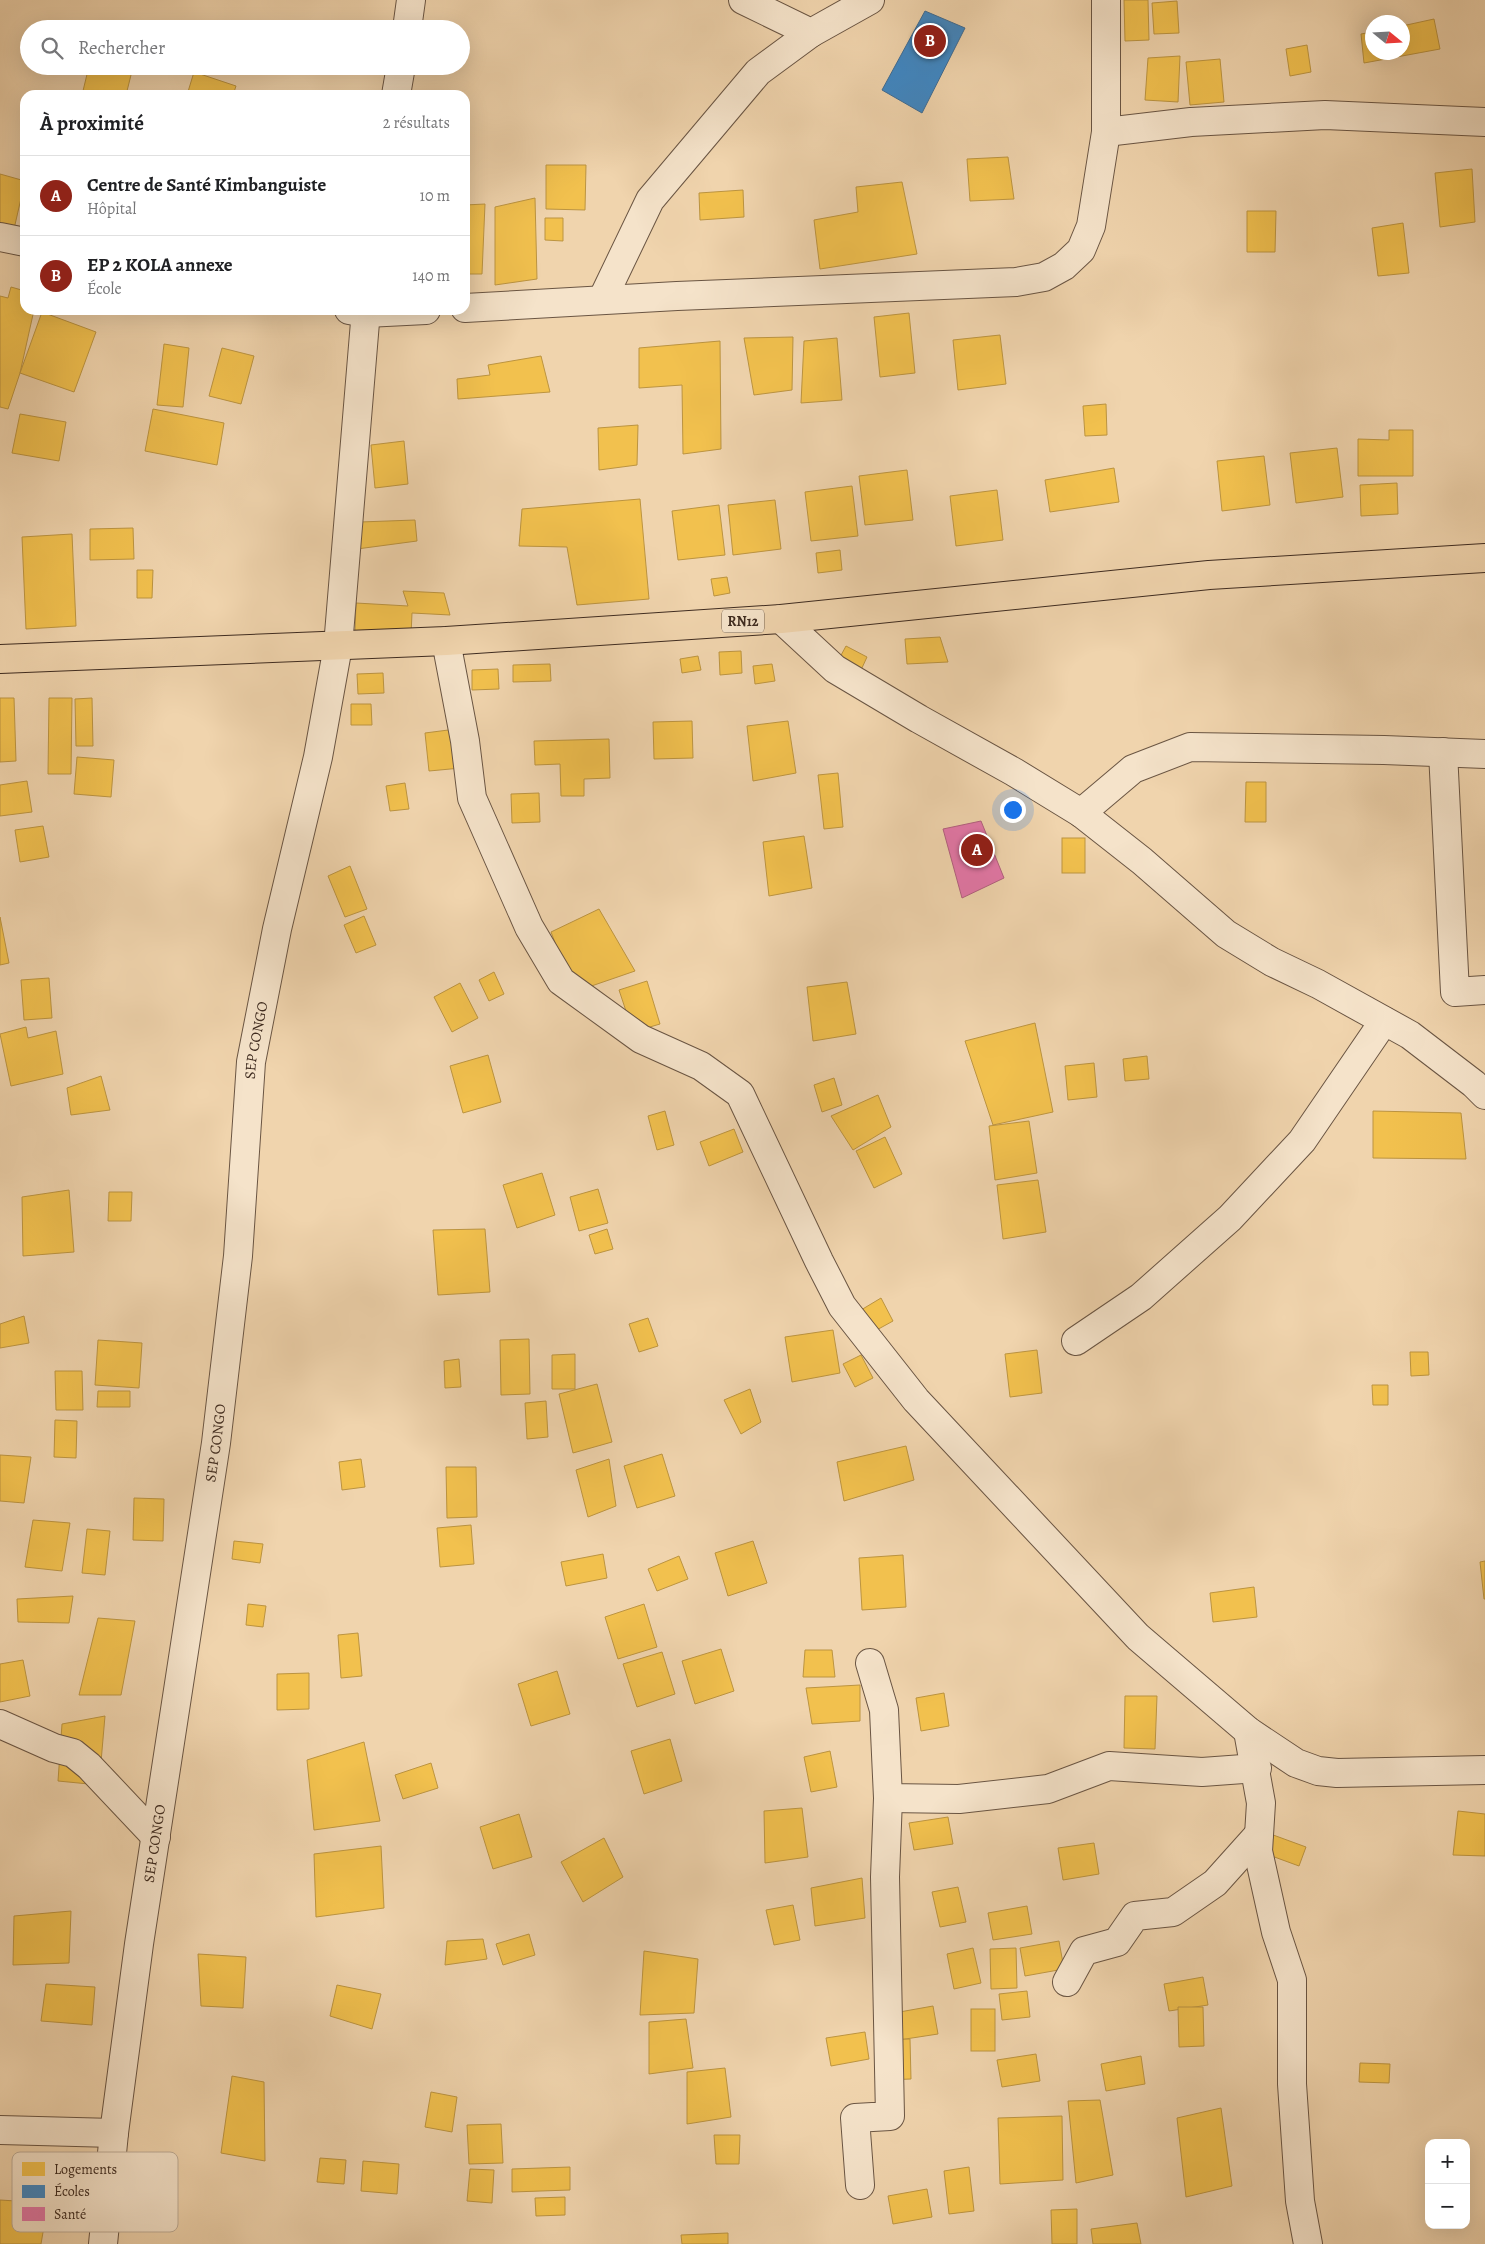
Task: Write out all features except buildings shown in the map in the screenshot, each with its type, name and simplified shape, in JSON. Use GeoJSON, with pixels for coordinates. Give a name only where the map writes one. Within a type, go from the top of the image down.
{"type":"FeatureCollection","features":[{"type":"Feature","properties":{"kind":"main road","name":"RN12"},"geometry":{"type":"LineString","coordinates":[[0,659],[446,641],[781,619],[1210,576],[1485,558]]}},
{"type":"Feature","properties":{"kind":"street"},"geometry":{"type":"LineString","coordinates":[[408,20],[411,0]]}},
{"type":"Feature","properties":{"kind":"street"},"geometry":{"type":"LineString","coordinates":[[743,0],[778,8],[811,33]]}},
{"type":"Feature","properties":{"kind":"street"},"geometry":{"type":"LineString","coordinates":[[602,300],[650,200],[758,72],[811,33],[870,0]]}},
{"type":"Feature","properties":{"kind":"street"},"geometry":{"type":"LineString","coordinates":[[470,308],[1016,282],[1044,277],[1064,266],[1081,250],[1092,226],[1106,132],[1106,0]]}},
{"type":"Feature","properties":{"kind":"street"},"geometry":{"type":"LineString","coordinates":[[397,90],[399,75]]}},
{"type":"Feature","properties":{"kind":"street"},"geometry":{"type":"LineString","coordinates":[[1106,132],[1191,122],[1325,115],[1485,122]]}},
{"type":"Feature","properties":{"kind":"street"},"geometry":{"type":"LineString","coordinates":[[0,237],[20,241]]}},
{"type":"Feature","properties":{"kind":"street","name":"SEP CONGO"},"geometry":{"type":"LineString","coordinates":[[112,2152],[139,1944],[216,1443],[238,1256],[251,1062],[277,929],[318,757],[338,646],[361,315]]}},
{"type":"Feature","properties":{"kind":"street"},"geometry":{"type":"LineString","coordinates":[[781,619],[835,668],[919,719],[1014,772],[1081,814],[1142,861],[1226,934],[1272,962],[1318,984],[1410,1035],[1474,1084],[1485,1095]]}},
{"type":"Feature","properties":{"kind":"street"},"geometry":{"type":"LineString","coordinates":[[446,641],[465,741],[472,798],[529,927],[561,982],[641,1039],[701,1066],[740,1094],[842,1306],[916,1400],[1138,1637],[1248,1730],[1296,1763],[1318,1772],[1337,1773],[1485,1770]]}},
{"type":"Feature","properties":{"kind":"street"},"geometry":{"type":"LineString","coordinates":[[1081,814],[1133,769],[1190,747],[1485,754]]}},
{"type":"Feature","properties":{"kind":"street"},"geometry":{"type":"LineString","coordinates":[[1443,752],[1455,992],[1485,990]]}},
{"type":"Feature","properties":{"kind":"street"},"geometry":{"type":"LineString","coordinates":[[1076,1341],[1141,1297],[1230,1218],[1302,1141],[1384,1021]]}},
{"type":"Feature","properties":{"kind":"street"},"geometry":{"type":"LineString","coordinates":[[860,2185],[855,2118],[890,2116],[885,1877],[888,1798],[884,1710],[870,1663]]}},
{"type":"Feature","properties":{"kind":"street"},"geometry":{"type":"LineString","coordinates":[[0,1724],[54,1748],[73,1753],[156,1836]]}},
{"type":"Feature","properties":{"kind":"street"},"geometry":{"type":"LineString","coordinates":[[1248,1730],[1257,1768],[1261,1804],[1258,1851],[1266,1895],[1292,1980],[1292,2084],[1300,2201],[1308,2244]]}},
{"type":"Feature","properties":{"kind":"street"},"geometry":{"type":"LineString","coordinates":[[888,1798],[960,1799],[1048,1789],[1109,1766],[1202,1772],[1257,1768]]}},
{"type":"Feature","properties":{"kind":"street"},"geometry":{"type":"LineString","coordinates":[[1067,1982],[1084,1951],[1116,1942],[1134,1916],[1173,1912],[1215,1884],[1260,1834]]}},
{"type":"Feature","properties":{"kind":"street"},"geometry":{"type":"LineString","coordinates":[[0,2130],[114,2132]]}},
{"type":"Feature","properties":{"kind":"place","name":"EP 2 KOLA annexe"},"geometry":{"type":"Point","coordinates":[930,41]}},
{"type":"Feature","properties":{"kind":"place","name":"Centre de Santé Kimbanguiste"},"geometry":{"type":"Point","coordinates":[977,850]}}]}
